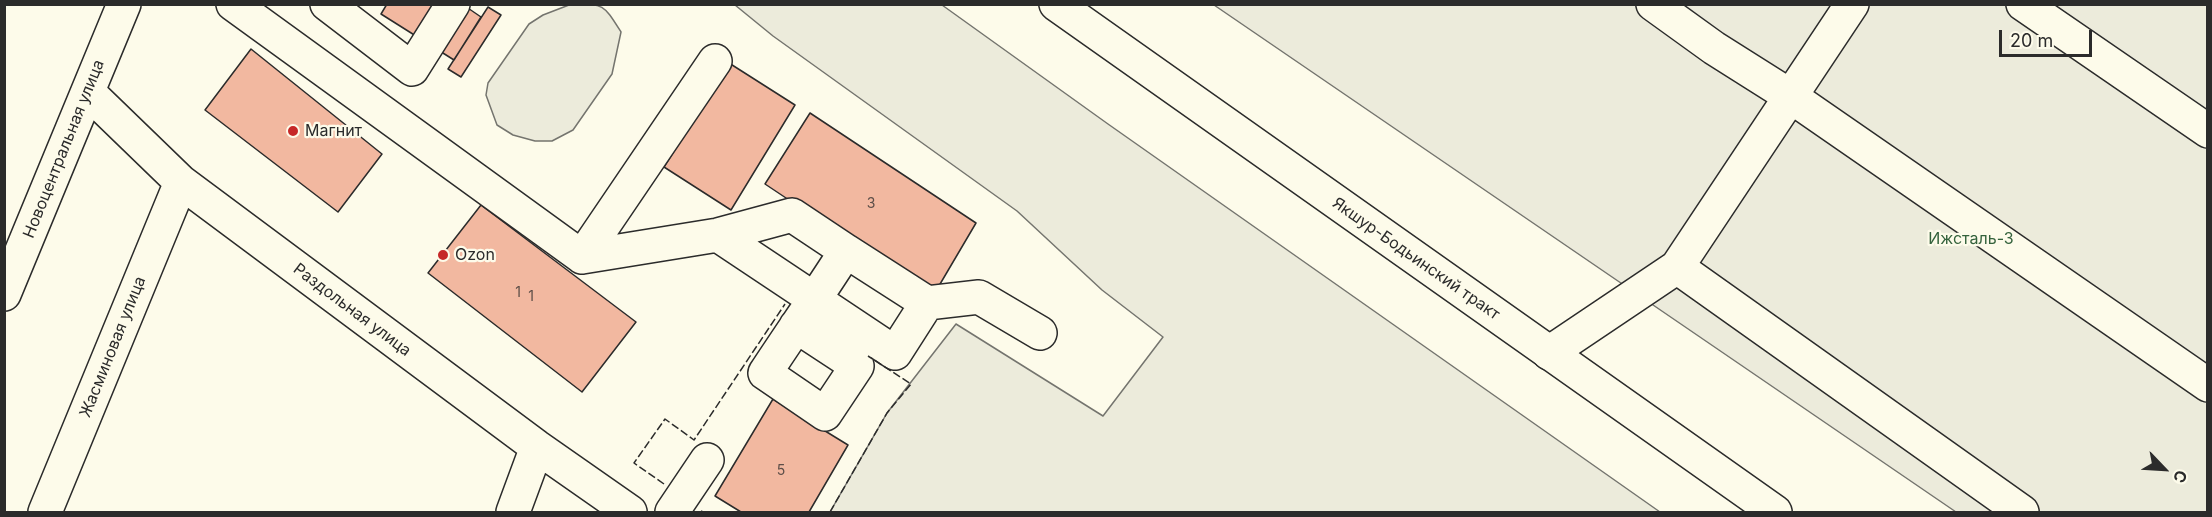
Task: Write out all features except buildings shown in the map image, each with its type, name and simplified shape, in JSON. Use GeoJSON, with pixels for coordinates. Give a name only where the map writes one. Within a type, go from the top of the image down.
{"type":"FeatureCollection","features":[{"type":"Feature","properties":{"kind":"street","name":"Новоцентральная улица"},"geometry":{"type":"LineString","coordinates":[[4,294],[124,4]]}},
{"type":"Feature","properties":{"kind":"street"},"geometry":{"type":"LineString","coordinates":[[233,4],[582,256],[718,235],[792,215],[927,303],[979,297],[1040,333]]}},
{"type":"Feature","properties":{"kind":"street"},"geometry":{"type":"LineString","coordinates":[[327,4],[412,69],[453,4]]}},
{"type":"Feature","properties":{"kind":"street","name":"Якшур-Бодьинский тракт"},"geometry":{"type":"LineString","coordinates":[[1056,4],[1775,513]]}},
{"type":"Feature","properties":{"kind":"street"},"geometry":{"type":"LineString","coordinates":[[1653,4],[2208,385]]}},
{"type":"Feature","properties":{"kind":"street"},"geometry":{"type":"LineString","coordinates":[[1548,352],[1677,267],[1852,4]]}},
{"type":"Feature","properties":{"kind":"street"},"geometry":{"type":"LineString","coordinates":[[2023,4],[2208,131]]}},
{"type":"Feature","properties":{"kind":"street"},"geometry":{"type":"LineString","coordinates":[[582,256],[714,61]]}},
{"type":"Feature","properties":{"kind":"street","name":"Раздольная улица"},"geometry":{"type":"LineString","coordinates":[[88,92],[181,182],[537,447],[630,513]]}},
{"type":"Feature","properties":{"kind":"street","name":"Жасминовая улица"},"geometry":{"type":"LineString","coordinates":[[45,513],[181,182]]}},
{"type":"Feature","properties":{"kind":"street"},"geometry":{"type":"LineString","coordinates":[[718,235],[895,353],[927,303]]}},
{"type":"Feature","properties":{"kind":"street"},"geometry":{"type":"LineString","coordinates":[[796,326],[846,250]]}},
{"type":"Feature","properties":{"kind":"street"},"geometry":{"type":"LineString","coordinates":[[1677,267],[2022,513]]}},
{"type":"Feature","properties":{"kind":"street"},"geometry":{"type":"LineString","coordinates":[[513,513],[537,447]]}},
{"type":"Feature","properties":{"kind":"street"},"geometry":{"type":"LineString","coordinates":[[672,513],[707,460]]}},
{"type":"Feature","properties":{"kind":"green space"},"geometry":{"type":"Polygon","coordinates":[[[569,5],[601,7],[610,15],[621,32],[612,74],[573,130],[552,141],[535,141],[513,135],[497,125],[486,95],[488,83],[529,24],[543,15],[569,5]]]}},
{"type":"Feature","properties":{"kind":"green space"},"geometry":{"type":"Polygon","coordinates":[[[735,5],[942,5],[1660,512],[830,512],[887,413],[956,324],[1103,416],[1163,337],[1102,290],[1017,211],[773,36],[735,5]]]}},
{"type":"Feature","properties":{"kind":"green space","name":"Ижсталь-3"},"geometry":{"type":"Polygon","coordinates":[[[1214,5],[2207,5],[2207,512],[1956,512],[1214,5]]]}},
{"type":"Feature","properties":{"kind":"fence"},"geometry":{"type":"LineString","coordinates":[[664,484],[634,463],[665,419],[694,440],[785,304]]}},
{"type":"Feature","properties":{"kind":"fence"},"geometry":{"type":"LineString","coordinates":[[830,512],[887,413],[911,384],[868,356]]}},
{"type":"Feature","properties":{"kind":"place","name":"Магнит"},"geometry":{"type":"Point","coordinates":[293,131]}},
{"type":"Feature","properties":{"kind":"place","name":"Ozon"},"geometry":{"type":"Point","coordinates":[443,255]}}]}
